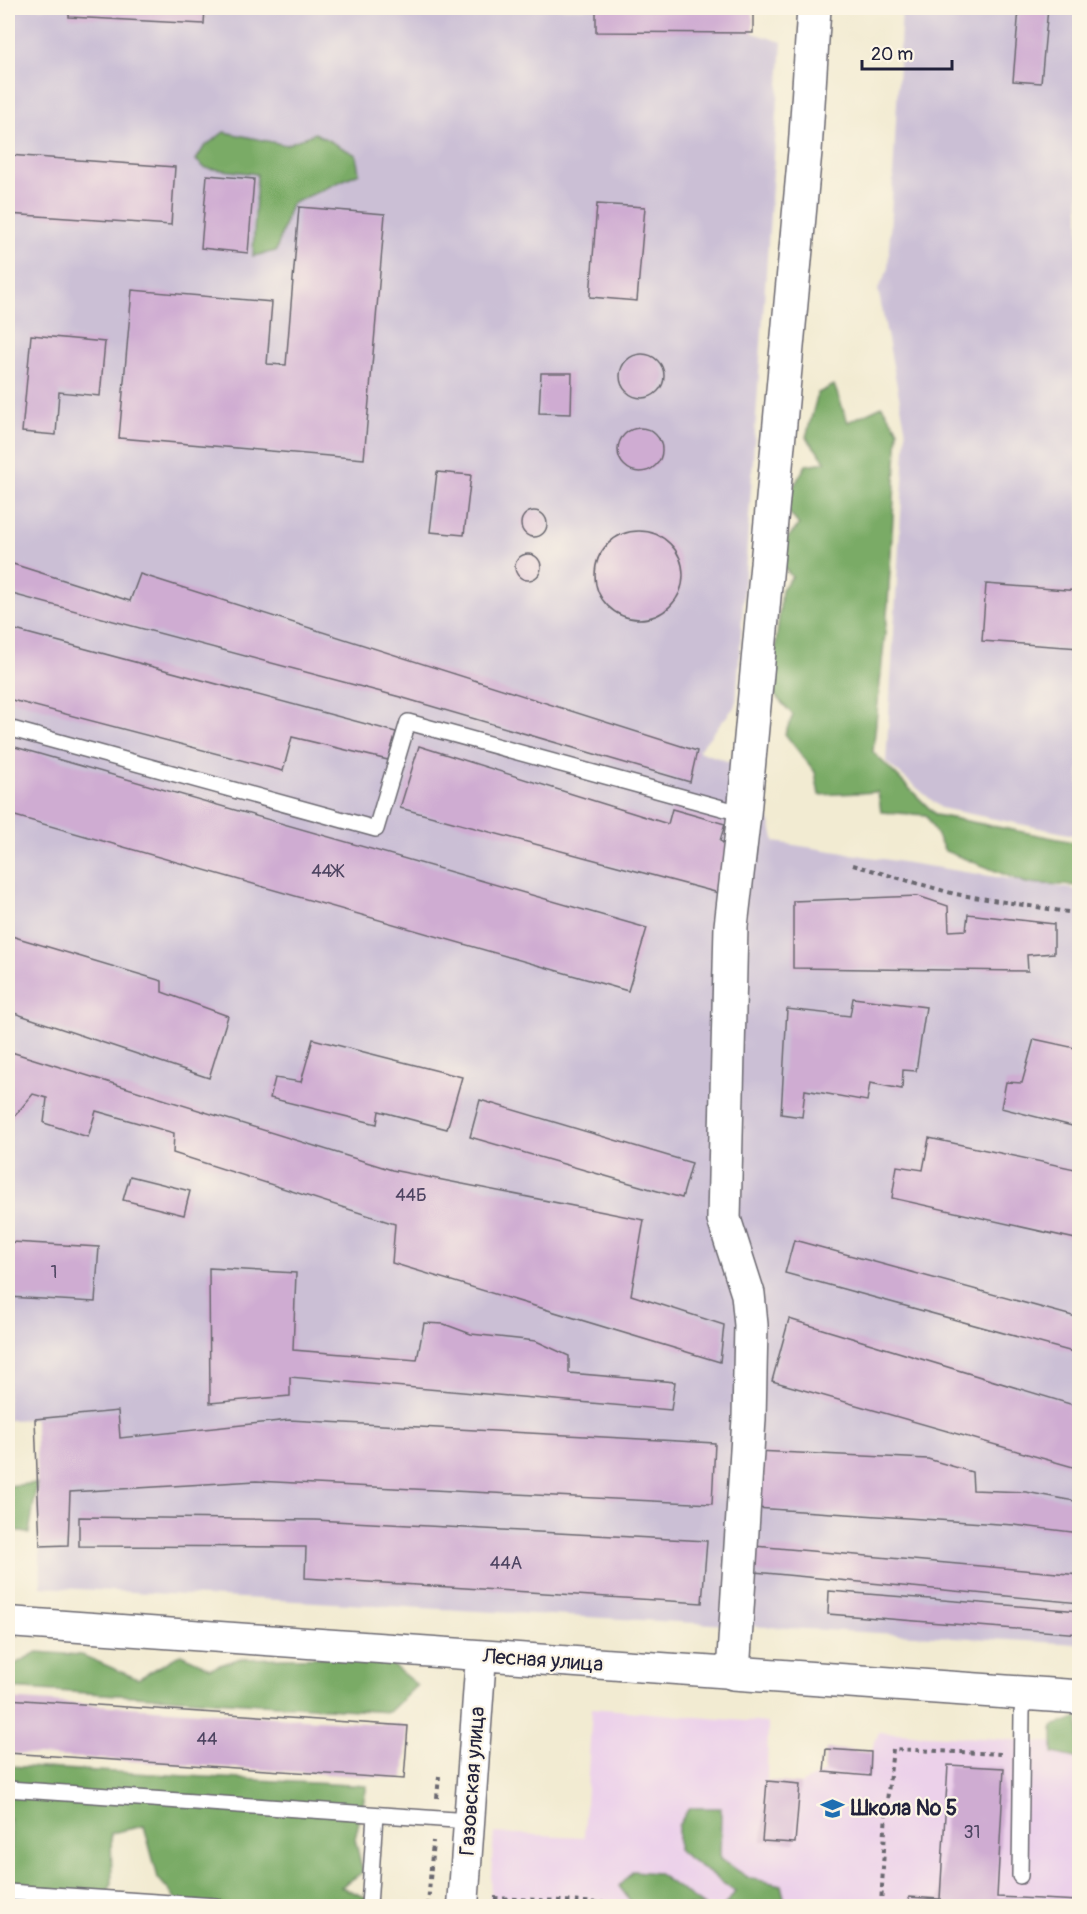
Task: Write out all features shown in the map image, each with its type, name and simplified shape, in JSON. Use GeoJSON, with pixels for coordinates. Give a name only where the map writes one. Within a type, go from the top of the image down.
{"type":"FeatureCollection","features":[{"type":"Feature","properties":{"kind":"main road"},"geometry":{"type":"LineString","coordinates":[[734,1673],[749,1419],[751,1325],[748,1294],[724,1219],[731,926],[744,814],[805,151],[814,8]]}},
{"type":"Feature","properties":{"kind":"main road","name":"Лесная улица"},"geometry":{"type":"LineString","coordinates":[[734,1673],[1080,1697]]}},
{"type":"Feature","properties":{"kind":"street","name":"Лесная улица"},"geometry":{"type":"LineString","coordinates":[[8,1622],[734,1673]]}},
{"type":"Feature","properties":{"kind":"street","name":"Газовская улица"},"geometry":{"type":"LineString","coordinates":[[463,1902],[482,1656]]}},
{"type":"Feature","properties":{"kind":"lane"},"geometry":{"type":"LineString","coordinates":[[8,728],[376,829],[408,722],[744,814]]}},
{"type":"Feature","properties":{"kind":"lane"},"geometry":{"type":"LineString","coordinates":[[1020,1876],[1024,1693]]}},
{"type":"Feature","properties":{"kind":"lane"},"geometry":{"type":"LineString","coordinates":[[8,1789],[469,1821]]}},
{"type":"Feature","properties":{"kind":"lane"},"geometry":{"type":"LineString","coordinates":[[369,1906],[375,1815]]}},
{"type":"Feature","properties":{"kind":"lane"},"geometry":{"type":"LineString","coordinates":[[8,1892],[216,1906]]}},
{"type":"Feature","properties":{"kind":"path"},"geometry":{"type":"LineString","coordinates":[[853,866],[955,894],[1080,914]]}},
{"type":"Feature","properties":{"kind":"path"},"geometry":{"type":"LineString","coordinates":[[881,1906],[886,1810],[893,1749],[1022,1755]]}},
{"type":"Feature","properties":{"kind":"path"},"geometry":{"type":"LineString","coordinates":[[428,1906],[440,1773]]}},
{"type":"Feature","properties":{"kind":"path"},"geometry":{"type":"LineString","coordinates":[[463,1902],[673,1906]]}},
{"type":"Feature","properties":{"kind":"shaded area"},"geometry":{"type":"Polygon","coordinates":[[[8,8],[753,8],[753,33],[782,42],[736,705],[698,751],[756,771],[775,842],[1079,890],[1079,1644],[41,1587],[35,1419],[8,1420],[8,8]]]}},
{"type":"Feature","properties":{"kind":"shaded area"},"geometry":{"type":"Polygon","coordinates":[[[902,8],[1079,8],[1079,836],[941,808],[886,762],[906,432],[878,289],[888,270],[902,8]]]}},
{"type":"Feature","properties":{"kind":"shaded area","name":"Школа № 5"},"geometry":{"type":"Polygon","coordinates":[[[592,1708],[768,1723],[767,1781],[800,1784],[824,1772],[826,1749],[871,1752],[879,1732],[1079,1744],[1079,1906],[489,1906],[494,1833],[584,1837],[592,1708]]]}},
{"type":"Feature","properties":{"kind":"green space"},"geometry":{"type":"Polygon","coordinates":[[[224,132],[286,145],[315,133],[356,155],[359,173],[291,204],[276,251],[253,256],[257,174],[205,168],[196,160],[204,147],[224,132]]]}},
{"type":"Feature","properties":{"kind":"green space"},"geometry":{"type":"Polygon","coordinates":[[[834,385],[848,422],[882,406],[898,430],[888,604],[873,752],[936,815],[1079,843],[1079,886],[1026,883],[945,851],[926,815],[881,812],[878,792],[819,795],[815,772],[785,734],[793,715],[771,691],[782,589],[792,577],[781,564],[784,542],[799,525],[783,505],[806,465],[826,462],[806,437],[818,393],[834,385]]]}},
{"type":"Feature","properties":{"kind":"green space"},"geometry":{"type":"Polygon","coordinates":[[[37,1483],[29,1534],[8,1528],[8,1486],[37,1483]]]}},
{"type":"Feature","properties":{"kind":"green space"},"geometry":{"type":"Polygon","coordinates":[[[37,1652],[82,1655],[138,1679],[181,1654],[211,1668],[238,1659],[381,1656],[417,1685],[389,1712],[8,1688],[8,1668],[37,1652]]]}},
{"type":"Feature","properties":{"kind":"green space"},"geometry":{"type":"Polygon","coordinates":[[[1079,1717],[1079,1759],[1053,1753],[1053,1726],[1079,1717]]]}},
{"type":"Feature","properties":{"kind":"green space"},"geometry":{"type":"Polygon","coordinates":[[[8,1766],[367,1786],[355,1839],[363,1872],[341,1887],[387,1906],[182,1906],[158,1878],[144,1826],[111,1833],[112,1883],[100,1906],[8,1906],[8,1871],[11,1855],[10,1819],[8,1820],[8,1766]]]}},
{"type":"Feature","properties":{"kind":"green space"},"geometry":{"type":"Polygon","coordinates":[[[689,1808],[721,1808],[720,1859],[749,1878],[781,1885],[786,1906],[724,1906],[735,1892],[678,1850],[678,1826],[689,1808]]]}},
{"type":"Feature","properties":{"kind":"green space"},"geometry":{"type":"Polygon","coordinates":[[[633,1871],[657,1873],[704,1906],[634,1906],[619,1886],[633,1871]]]}},
{"type":"Feature","properties":{"kind":"building"},"geometry":{"type":"Polygon","coordinates":[[[69,8],[205,8],[204,24],[69,17],[69,8]]]}},
{"type":"Feature","properties":{"kind":"building"},"geometry":{"type":"Polygon","coordinates":[[[596,8],[753,8],[753,33],[596,32],[596,8]]]}},
{"type":"Feature","properties":{"kind":"building"},"geometry":{"type":"Polygon","coordinates":[[[1019,8],[1048,8],[1041,83],[1013,81],[1019,8]]]}},
{"type":"Feature","properties":{"kind":"building"},"geometry":{"type":"Polygon","coordinates":[[[8,155],[175,167],[171,225],[8,214],[8,155]]]}},
{"type":"Feature","properties":{"kind":"building"},"geometry":{"type":"Polygon","coordinates":[[[207,175],[254,179],[248,253],[201,248],[207,175]]]}},
{"type":"Feature","properties":{"kind":"building"},"geometry":{"type":"Polygon","coordinates":[[[597,204],[645,207],[637,301],[590,297],[597,204]]]}},
{"type":"Feature","properties":{"kind":"building"},"geometry":{"type":"Polygon","coordinates":[[[299,207],[385,214],[364,459],[119,438],[132,290],[272,302],[267,364],[286,365],[299,207]]]}},
{"type":"Feature","properties":{"kind":"building"},"geometry":{"type":"Polygon","coordinates":[[[31,335],[105,342],[100,396],[59,392],[56,435],[22,432],[31,335]]]}},
{"type":"Feature","properties":{"kind":"building"},"geometry":{"type":"Polygon","coordinates":[[[642,354],[658,360],[664,376],[658,392],[642,398],[626,392],[620,376],[626,360],[642,354]]]}},
{"type":"Feature","properties":{"kind":"building"},"geometry":{"type":"Polygon","coordinates":[[[541,373],[572,373],[571,414],[539,413],[541,373]]]}},
{"type":"Feature","properties":{"kind":"building"},"geometry":{"type":"Polygon","coordinates":[[[640,428],[656,434],[662,450],[656,466],[640,472],[624,466],[618,450],[624,434],[640,428]]]}},
{"type":"Feature","properties":{"kind":"building"},"geometry":{"type":"Polygon","coordinates":[[[437,472],[471,475],[464,535],[430,532],[437,472]]]}},
{"type":"Feature","properties":{"kind":"building"},"geometry":{"type":"Polygon","coordinates":[[[534,511],[543,515],[547,524],[543,533],[534,537],[525,533],[521,524],[525,515],[534,511]]]}},
{"type":"Feature","properties":{"kind":"building"},"geometry":{"type":"Polygon","coordinates":[[[639,531],[656,534],[670,544],[680,558],[683,575],[680,592],[670,606],[656,616],[639,619],[622,616],[608,606],[598,592],[595,575],[598,558],[608,544],[622,534],[639,531]]]}},
{"type":"Feature","properties":{"kind":"building"},"geometry":{"type":"Polygon","coordinates":[[[528,554],[537,558],[541,567],[537,576],[528,580],[519,576],[515,567],[519,558],[528,554]]]}},
{"type":"Feature","properties":{"kind":"building"},"geometry":{"type":"Polygon","coordinates":[[[13,564],[130,601],[140,574],[697,751],[690,782],[400,697],[8,593],[8,580],[13,564]]]}},
{"type":"Feature","properties":{"kind":"building"},"geometry":{"type":"Polygon","coordinates":[[[986,584],[1080,591],[1080,648],[982,641],[986,584]]]}},
{"type":"Feature","properties":{"kind":"building"},"geometry":{"type":"Polygon","coordinates":[[[8,628],[396,732],[388,760],[292,737],[283,771],[8,699],[8,628]]]}},
{"type":"Feature","properties":{"kind":"building"},"geometry":{"type":"Polygon","coordinates":[[[8,745],[647,928],[628,991],[8,814],[8,745]]]}},
{"type":"Feature","properties":{"kind":"building"},"geometry":{"type":"Polygon","coordinates":[[[419,746],[668,824],[672,809],[725,824],[720,841],[733,848],[719,893],[400,808],[419,746]]]}},
{"type":"Feature","properties":{"kind":"building"},"geometry":{"type":"Polygon","coordinates":[[[918,896],[948,906],[949,931],[966,930],[968,914],[1054,924],[1054,953],[1027,955],[1028,971],[793,968],[793,901],[918,896]]]}},
{"type":"Feature","properties":{"kind":"building"},"geometry":{"type":"Polygon","coordinates":[[[8,935],[162,981],[162,992],[228,1016],[209,1078],[8,1011],[8,935]]]}},
{"type":"Feature","properties":{"kind":"building"},"geometry":{"type":"Polygon","coordinates":[[[853,998],[926,1007],[916,1071],[903,1070],[902,1089],[870,1083],[867,1101],[805,1090],[802,1117],[781,1114],[787,1009],[850,1016],[853,998]]]}},
{"type":"Feature","properties":{"kind":"building"},"geometry":{"type":"Polygon","coordinates":[[[313,1039],[462,1077],[447,1129],[379,1111],[377,1124],[270,1098],[275,1078],[301,1082],[313,1039]]]}},
{"type":"Feature","properties":{"kind":"building"},"geometry":{"type":"Polygon","coordinates":[[[1034,1039],[1080,1049],[1080,1128],[1001,1108],[1006,1082],[1022,1083],[1034,1039]]]}},
{"type":"Feature","properties":{"kind":"building"},"geometry":{"type":"Polygon","coordinates":[[[8,1051],[392,1170],[644,1220],[631,1295],[724,1325],[720,1362],[392,1263],[395,1224],[173,1153],[174,1133],[96,1111],[88,1137],[44,1123],[47,1098],[33,1094],[8,1124],[8,1051]]]}},
{"type":"Feature","properties":{"kind":"building"},"geometry":{"type":"Polygon","coordinates":[[[480,1100],[692,1163],[682,1198],[470,1137],[480,1100]]]}},
{"type":"Feature","properties":{"kind":"building"},"geometry":{"type":"Polygon","coordinates":[[[929,1138],[1080,1170],[1080,1240],[892,1198],[897,1166],[923,1170],[929,1138]]]}},
{"type":"Feature","properties":{"kind":"building"},"geometry":{"type":"Polygon","coordinates":[[[130,1176],[190,1191],[184,1215],[123,1200],[130,1176]]]}},
{"type":"Feature","properties":{"kind":"building"},"geometry":{"type":"Polygon","coordinates":[[[794,1240],[1080,1318],[1080,1354],[785,1273],[794,1240]]]}},
{"type":"Feature","properties":{"kind":"building"},"geometry":{"type":"Polygon","coordinates":[[[12,1242],[99,1247],[95,1302],[8,1297],[12,1242]]]}},
{"type":"Feature","properties":{"kind":"building"},"geometry":{"type":"Polygon","coordinates":[[[209,1268],[296,1273],[293,1350],[417,1360],[424,1323],[444,1324],[471,1334],[536,1341],[569,1356],[569,1373],[675,1382],[671,1410],[290,1377],[290,1396],[210,1403],[209,1268]]]}},
{"type":"Feature","properties":{"kind":"building"},"geometry":{"type":"Polygon","coordinates":[[[789,1319],[1080,1407],[1080,1469],[772,1381],[789,1319]]]}},
{"type":"Feature","properties":{"kind":"building"},"geometry":{"type":"Polygon","coordinates":[[[118,1411],[120,1438],[289,1420],[715,1443],[712,1504],[256,1481],[70,1492],[68,1545],[40,1546],[35,1419],[118,1411]]]}},
{"type":"Feature","properties":{"kind":"building"},"geometry":{"type":"Polygon","coordinates":[[[756,1451],[928,1459],[972,1472],[973,1490],[1026,1492],[1080,1502],[1080,1533],[1014,1525],[754,1508],[756,1451]]]}},
{"type":"Feature","properties":{"kind":"building"},"geometry":{"type":"Polygon","coordinates":[[[79,1517],[315,1520],[707,1541],[702,1603],[305,1578],[306,1547],[79,1546],[79,1517]]]}},
{"type":"Feature","properties":{"kind":"building"},"geometry":{"type":"Polygon","coordinates":[[[754,1546],[1080,1575],[1080,1603],[754,1572],[754,1546]]]}},
{"type":"Feature","properties":{"kind":"building"},"geometry":{"type":"Polygon","coordinates":[[[829,1591],[1080,1611],[1080,1634],[828,1614],[829,1591]]]}},
{"type":"Feature","properties":{"kind":"building"},"geometry":{"type":"Polygon","coordinates":[[[8,1699],[408,1726],[404,1779],[8,1753],[8,1699]]]}},
{"type":"Feature","properties":{"kind":"building"},"geometry":{"type":"Polygon","coordinates":[[[826,1749],[871,1752],[870,1776],[824,1772],[826,1749]]]}},
{"type":"Feature","properties":{"kind":"building"},"geometry":{"type":"Polygon","coordinates":[[[948,1765],[1004,1768],[997,1897],[1080,1901],[1080,1906],[909,1906],[909,1897],[940,1899],[948,1765]]]}},
{"type":"Feature","properties":{"kind":"building"},"geometry":{"type":"Polygon","coordinates":[[[767,1781],[800,1784],[795,1843],[762,1841],[767,1781]]]}},
{"type":"Feature","properties":{"kind":"place","name":"Школа № 5"},"geometry":{"type":"Point","coordinates":[833,1808]}}]}
